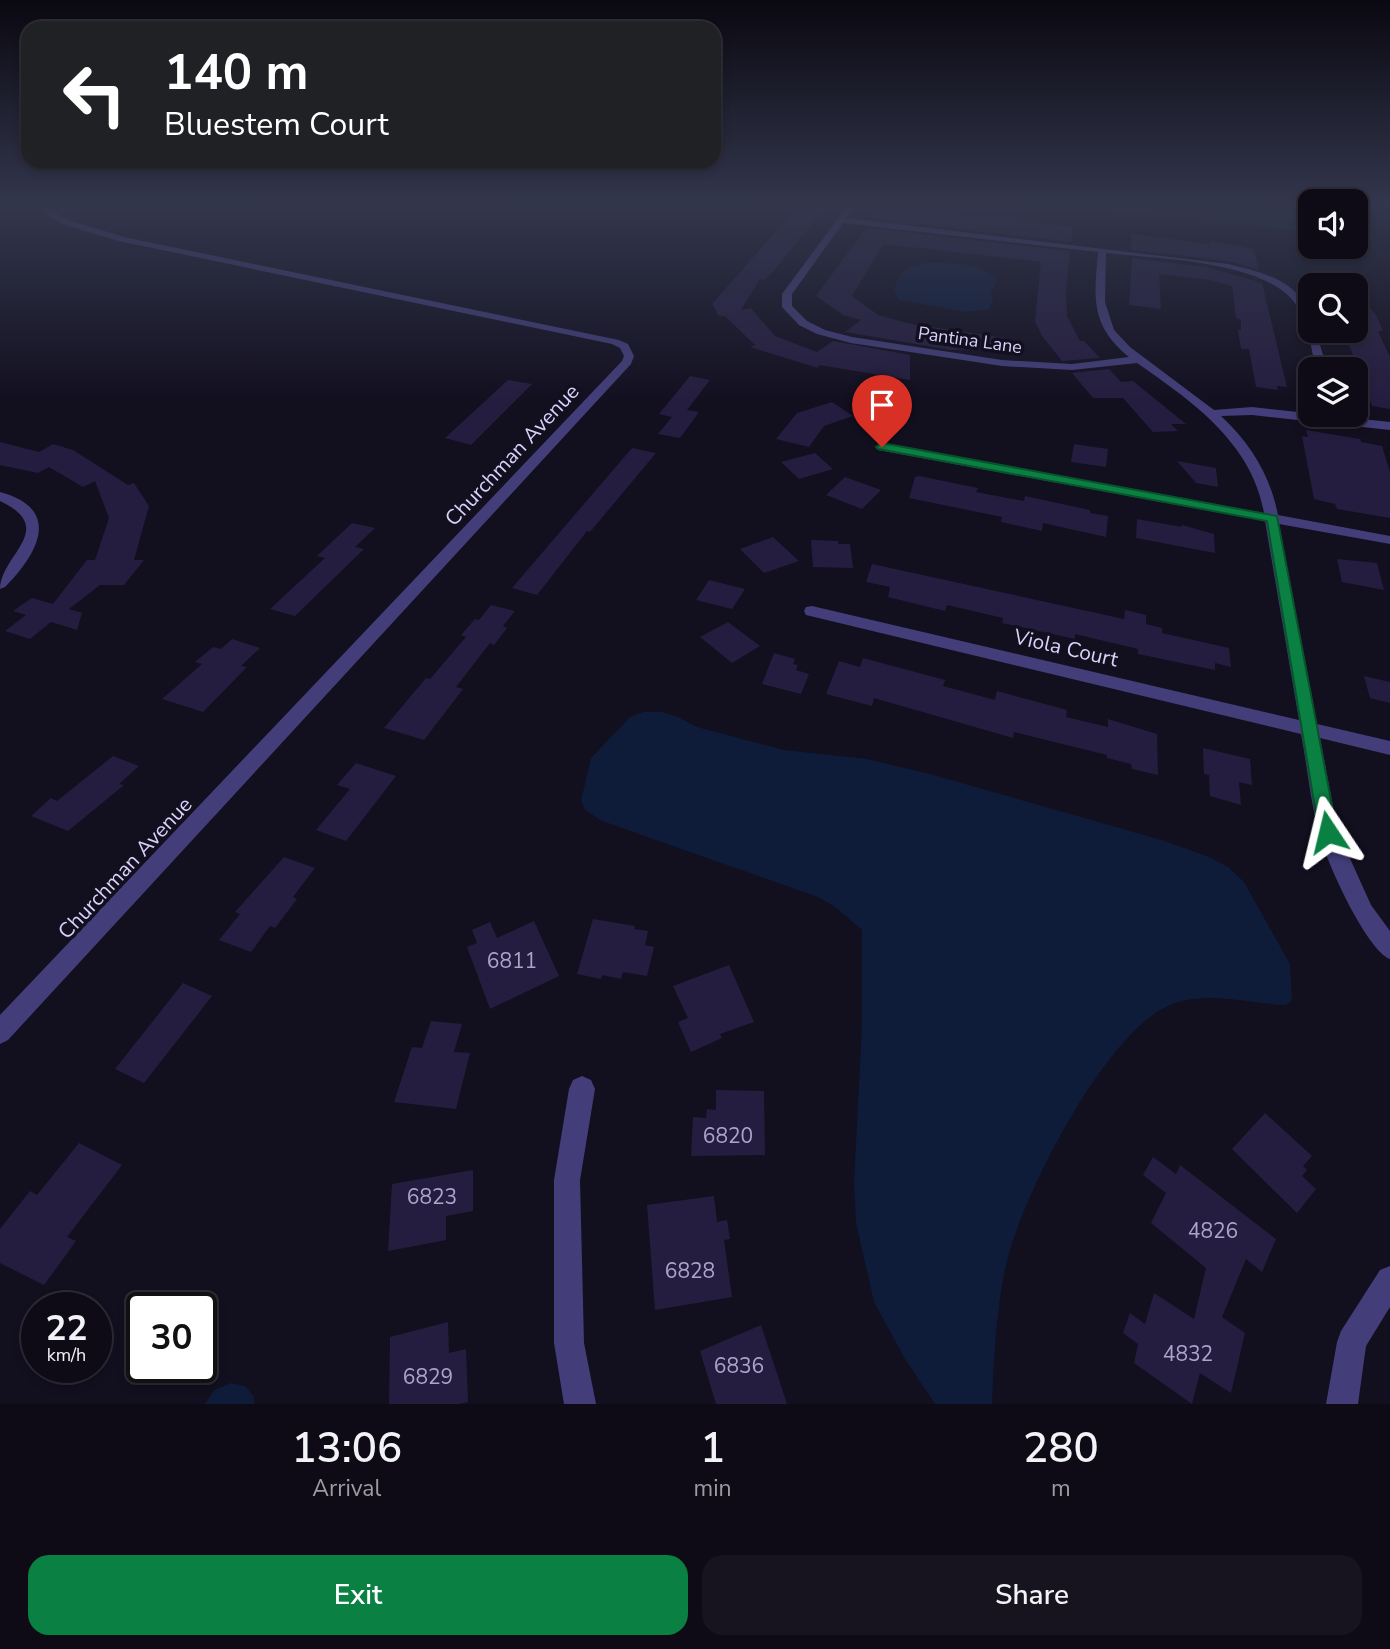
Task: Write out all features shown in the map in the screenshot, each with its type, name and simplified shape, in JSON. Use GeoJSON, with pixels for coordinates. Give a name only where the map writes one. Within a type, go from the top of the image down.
{"type":"FeatureCollection","features":[{"type":"Feature","properties":{"kind":"street","name":"Churchman Avenue"},"geometry":{"type":"LineString","coordinates":[[0,1032],[590,402],[627,362],[629,356],[624,346],[615,342],[273,271]]}},
{"type":"Feature","properties":{"kind":"street","name":"Pantina Lane"},"geometry":{"type":"LineString","coordinates":[[804,271],[787,294],[787,307],[799,321],[821,332],[850,340],[1002,363],[1073,367],[1140,359]]}},
{"type":"Feature","properties":{"kind":"street"},"geometry":{"type":"LineString","coordinates":[[1101,271],[1100,300],[1107,328],[1140,359],[1214,413],[1250,455],[1266,488],[1328,832],[1363,912],[1390,949]]}},
{"type":"Feature","properties":{"kind":"street"},"geometry":{"type":"LineString","coordinates":[[1240,271],[1255,274],[1283,288],[1300,302],[1318,357]]}},
{"type":"Feature","properties":{"kind":"street"},"geometry":{"type":"LineString","coordinates":[[1214,413],[1252,411],[1298,414]]}},
{"type":"Feature","properties":{"kind":"street"},"geometry":{"type":"LineString","coordinates":[[1368,422],[1390,426]]}},
{"type":"Feature","properties":{"kind":"street"},"geometry":{"type":"LineString","coordinates":[[882,447],[1390,540]]}},
{"type":"Feature","properties":{"kind":"street"},"geometry":{"type":"LineString","coordinates":[[0,496],[29,513],[34,532],[23,559],[0,584]]}},
{"type":"Feature","properties":{"kind":"street","name":"Viola Court"},"geometry":{"type":"LineString","coordinates":[[812,611],[1390,748]]}},
{"type":"Feature","properties":{"kind":"street"},"geometry":{"type":"LineString","coordinates":[[580,1404],[569,1343],[567,1180],[582,1089]]}},
{"type":"Feature","properties":{"kind":"street"},"geometry":{"type":"LineString","coordinates":[[1342,1404],[1352,1342],[1390,1280]]}},
{"type":"Feature","properties":{"kind":"water"},"geometry":{"type":"Polygon","coordinates":[[[904,271],[985,271],[997,281],[991,291],[993,300],[989,309],[966,312],[899,300],[894,292],[904,271]]]}},
{"type":"Feature","properties":{"kind":"water"},"geometry":{"type":"Polygon","coordinates":[[[643,712],[662,712],[697,727],[784,750],[867,759],[930,774],[1165,841],[1209,857],[1228,867],[1244,882],[1290,964],[1292,1000],[1286,1005],[1216,998],[1175,1003],[1149,1018],[1123,1043],[1097,1077],[1050,1156],[1016,1232],[1000,1296],[992,1404],[935,1404],[905,1359],[874,1302],[856,1223],[854,1182],[862,1026],[862,930],[834,906],[818,897],[602,821],[585,810],[581,801],[591,758],[630,717],[643,712]]]}},
{"type":"Feature","properties":{"kind":"water"},"geometry":{"type":"Polygon","coordinates":[[[231,1383],[245,1386],[254,1397],[254,1404],[205,1404],[214,1390],[231,1383]]]}},
{"type":"Feature","properties":{"kind":"building"},"geometry":{"type":"Polygon","coordinates":[[[741,271],[774,271],[765,280],[760,279],[741,310],[751,308],[775,336],[817,352],[833,341],[910,355],[910,380],[819,365],[818,368],[750,347],[755,345],[725,316],[719,316],[712,304],[741,271]]]}},
{"type":"Feature","properties":{"kind":"building"},"geometry":{"type":"Polygon","coordinates":[[[835,271],[867,271],[852,296],[878,315],[911,324],[1005,338],[1004,348],[951,350],[845,332],[861,320],[843,315],[816,296],[835,271]]]}},
{"type":"Feature","properties":{"kind":"building"},"geometry":{"type":"Polygon","coordinates":[[[1040,271],[1068,271],[1067,316],[1080,341],[1084,341],[1100,358],[1062,361],[1042,336],[1035,321],[1040,271]]]}},
{"type":"Feature","properties":{"kind":"building"},"geometry":{"type":"Polygon","coordinates":[[[1131,271],[1219,271],[1262,283],[1287,387],[1277,386],[1278,390],[1256,387],[1249,349],[1241,349],[1238,330],[1241,330],[1241,320],[1236,318],[1232,286],[1210,280],[1159,274],[1161,309],[1129,305],[1131,271]]]}},
{"type":"Feature","properties":{"kind":"building"},"geometry":{"type":"Polygon","coordinates":[[[1368,305],[1383,331],[1378,331],[1390,357],[1390,409],[1372,406],[1368,395],[1368,357],[1354,357],[1348,343],[1368,343],[1368,305]]]}},
{"type":"Feature","properties":{"kind":"building"},"geometry":{"type":"Polygon","coordinates":[[[1109,369],[1121,382],[1133,381],[1186,424],[1171,424],[1178,431],[1153,432],[1123,398],[1093,398],[1072,373],[1109,369]]]}},
{"type":"Feature","properties":{"kind":"building"},"geometry":{"type":"Polygon","coordinates":[[[690,376],[710,380],[687,410],[699,412],[680,438],[658,434],[672,417],[659,414],[690,376]]]}},
{"type":"Feature","properties":{"kind":"building"},"geometry":{"type":"Polygon","coordinates":[[[508,380],[532,384],[471,445],[445,438],[508,380]]]}},
{"type":"Feature","properties":{"kind":"building"},"geometry":{"type":"Polygon","coordinates":[[[832,402],[853,416],[824,426],[809,447],[776,439],[797,413],[832,402]]]}},
{"type":"Feature","properties":{"kind":"building"},"geometry":{"type":"Polygon","coordinates":[[[1306,430],[1360,439],[1361,442],[1382,446],[1390,472],[1390,518],[1337,509],[1335,504],[1314,499],[1302,436],[1308,437],[1306,430]]]}},
{"type":"Feature","properties":{"kind":"building"},"geometry":{"type":"Polygon","coordinates":[[[0,442],[39,452],[53,444],[73,450],[128,485],[134,483],[149,506],[134,560],[144,560],[124,585],[100,585],[69,609],[82,613],[77,630],[51,622],[30,639],[5,631],[26,615],[13,611],[32,598],[53,604],[87,560],[95,560],[109,518],[95,481],[83,487],[49,467],[38,473],[0,465],[0,442]]]}},
{"type":"Feature","properties":{"kind":"building"},"geometry":{"type":"Polygon","coordinates":[[[1074,444],[1108,449],[1106,467],[1071,462],[1074,444]]]}},
{"type":"Feature","properties":{"kind":"building"},"geometry":{"type":"Polygon","coordinates":[[[632,448],[656,453],[590,532],[587,531],[537,595],[512,588],[632,448]]]}},
{"type":"Feature","properties":{"kind":"building"},"geometry":{"type":"Polygon","coordinates":[[[815,453],[833,469],[799,479],[781,462],[815,453]]]}},
{"type":"Feature","properties":{"kind":"building"},"geometry":{"type":"Polygon","coordinates":[[[1177,461],[1216,468],[1218,487],[1196,483],[1177,461]]]}},
{"type":"Feature","properties":{"kind":"building"},"geometry":{"type":"Polygon","coordinates":[[[845,477],[881,490],[862,509],[826,495],[845,477]]]}},
{"type":"Feature","properties":{"kind":"building"},"geometry":{"type":"Polygon","coordinates":[[[915,477],[978,488],[976,492],[1024,501],[1025,496],[1090,510],[1090,513],[1108,516],[1106,537],[1043,523],[1042,531],[1001,522],[1002,517],[909,498],[915,477]]]}},
{"type":"Feature","properties":{"kind":"building"},"geometry":{"type":"Polygon","coordinates":[[[1137,519],[1182,525],[1214,534],[1215,553],[1136,538],[1137,519]]]}},
{"type":"Feature","properties":{"kind":"building"},"geometry":{"type":"Polygon","coordinates":[[[352,523],[375,528],[355,547],[364,549],[295,616],[270,609],[325,558],[317,556],[352,523]]]}},
{"type":"Feature","properties":{"kind":"building"},"geometry":{"type":"Polygon","coordinates":[[[773,537],[799,561],[764,573],[740,549],[773,537]]]}},
{"type":"Feature","properties":{"kind":"building"},"geometry":{"type":"Polygon","coordinates":[[[811,540],[850,544],[853,568],[813,567],[811,540]]]}},
{"type":"Feature","properties":{"kind":"building"},"geometry":{"type":"Polygon","coordinates":[[[1337,559],[1377,563],[1384,590],[1342,582],[1337,559]]]}},
{"type":"Feature","properties":{"kind":"building"},"geometry":{"type":"Polygon","coordinates":[[[872,564],[1124,619],[1125,610],[1146,615],[1146,624],[1162,628],[1162,633],[1229,648],[1231,667],[1215,663],[1215,670],[1138,654],[1138,649],[1075,634],[1075,639],[1002,623],[1003,618],[947,605],[945,611],[888,597],[890,587],[866,582],[872,564]]]}},
{"type":"Feature","properties":{"kind":"building"},"geometry":{"type":"Polygon","coordinates":[[[709,580],[745,589],[732,609],[696,600],[709,580]]]}},
{"type":"Feature","properties":{"kind":"building"},"geometry":{"type":"Polygon","coordinates":[[[491,605],[515,611],[503,626],[507,628],[494,645],[490,643],[456,687],[463,689],[424,740],[384,728],[426,678],[430,679],[466,637],[461,635],[475,619],[479,620],[491,605]]]}},
{"type":"Feature","properties":{"kind":"building"},"geometry":{"type":"Polygon","coordinates":[[[728,622],[760,646],[732,663],[700,637],[728,622]]]}},
{"type":"Feature","properties":{"kind":"building"},"geometry":{"type":"Polygon","coordinates":[[[232,639],[260,648],[241,666],[247,667],[203,712],[162,699],[202,664],[195,662],[213,647],[221,649],[232,639]]]}},
{"type":"Feature","properties":{"kind":"building"},"geometry":{"type":"Polygon","coordinates":[[[774,653],[795,659],[793,664],[798,665],[796,670],[809,674],[801,694],[762,684],[774,653]]]}},
{"type":"Feature","properties":{"kind":"building"},"geometry":{"type":"Polygon","coordinates":[[[863,658],[945,680],[943,686],[995,700],[997,691],[1067,710],[1066,717],[1108,727],[1108,719],[1157,734],[1158,775],[1132,769],[1131,764],[1107,758],[1107,755],[1014,732],[1013,738],[874,698],[872,706],[826,694],[839,661],[860,667],[863,658]]]}},
{"type":"Feature","properties":{"kind":"building"},"geometry":{"type":"Polygon","coordinates":[[[1364,676],[1390,682],[1390,703],[1370,698],[1364,676]]]}},
{"type":"Feature","properties":{"kind":"building"},"geometry":{"type":"Polygon","coordinates":[[[1203,748],[1250,759],[1252,785],[1239,782],[1241,805],[1210,796],[1209,775],[1204,774],[1203,748]]]}},
{"type":"Feature","properties":{"kind":"building"},"geometry":{"type":"Polygon","coordinates":[[[113,756],[139,766],[119,784],[124,785],[68,831],[31,816],[51,798],[57,801],[113,756]]]}},
{"type":"Feature","properties":{"kind":"building"},"geometry":{"type":"Polygon","coordinates":[[[356,763],[396,776],[346,841],[316,830],[350,789],[337,785],[356,763]]]}},
{"type":"Feature","properties":{"kind":"building"},"geometry":{"type":"Polygon","coordinates":[[[284,857],[315,868],[293,897],[297,899],[275,928],[270,926],[251,952],[219,940],[240,914],[235,912],[284,857]]]}},
{"type":"Feature","properties":{"kind":"building"},"geometry":{"type":"Polygon","coordinates":[[[593,919],[635,926],[634,929],[648,931],[645,945],[654,947],[647,976],[623,972],[621,979],[602,975],[601,979],[577,974],[593,919]]]}},
{"type":"Feature","properties":{"kind":"building"},"geometry":{"type":"Polygon","coordinates":[[[534,921],[559,976],[490,1009],[467,947],[477,943],[472,930],[490,922],[497,938],[534,921]]]}},
{"type":"Feature","properties":{"kind":"building"},"geometry":{"type":"Polygon","coordinates":[[[729,965],[754,1022],[720,1034],[722,1038],[691,1052],[678,1022],[688,1018],[673,986],[729,965]]]}},
{"type":"Feature","properties":{"kind":"building"},"geometry":{"type":"Polygon","coordinates":[[[183,983],[212,996],[144,1083],[115,1069],[183,983]]]}},
{"type":"Feature","properties":{"kind":"building"},"geometry":{"type":"Polygon","coordinates":[[[431,1021],[462,1024],[454,1052],[470,1053],[456,1109],[394,1102],[412,1047],[422,1048],[431,1021]]]}},
{"type":"Feature","properties":{"kind":"building"},"geometry":{"type":"Polygon","coordinates":[[[716,1090],[764,1091],[765,1155],[691,1156],[693,1117],[706,1118],[707,1109],[716,1110],[716,1090]]]}},
{"type":"Feature","properties":{"kind":"building"},"geometry":{"type":"Polygon","coordinates":[[[1265,1113],[1312,1156],[1303,1166],[1307,1170],[1302,1176],[1316,1189],[1297,1213],[1232,1149],[1265,1113]]]}},
{"type":"Feature","properties":{"kind":"building"},"geometry":{"type":"Polygon","coordinates":[[[79,1143],[122,1165],[67,1237],[76,1241],[44,1285],[0,1263],[0,1229],[30,1191],[37,1195],[79,1143]]]}},
{"type":"Feature","properties":{"kind":"building"},"geometry":{"type":"Polygon","coordinates":[[[1153,1157],[1176,1174],[1180,1165],[1276,1239],[1262,1272],[1246,1259],[1222,1317],[1245,1333],[1231,1393],[1200,1373],[1192,1404],[1134,1363],[1138,1344],[1123,1333],[1130,1313],[1145,1324],[1154,1293],[1194,1319],[1206,1268],[1151,1223],[1166,1193],[1143,1175],[1153,1157]]]}},
{"type":"Feature","properties":{"kind":"building"},"geometry":{"type":"Polygon","coordinates":[[[473,1170],[473,1211],[446,1216],[446,1240],[388,1251],[392,1184],[473,1170]]]}},
{"type":"Feature","properties":{"kind":"building"},"geometry":{"type":"Polygon","coordinates":[[[714,1196],[717,1222],[727,1220],[730,1239],[724,1240],[732,1297],[655,1310],[647,1205],[714,1196]]]}},
{"type":"Feature","properties":{"kind":"building"},"geometry":{"type":"Polygon","coordinates":[[[448,1322],[449,1353],[466,1349],[468,1402],[389,1404],[390,1337],[448,1322]]]}},
{"type":"Feature","properties":{"kind":"building"},"geometry":{"type":"Polygon","coordinates":[[[761,1325],[787,1404],[716,1404],[700,1351],[761,1325]]]}},
{"type":"Feature","properties":{"kind":"route"},"geometry":{"type":"LineString","coordinates":[[882,447],[1273,519],[1328,832]]}}]}
